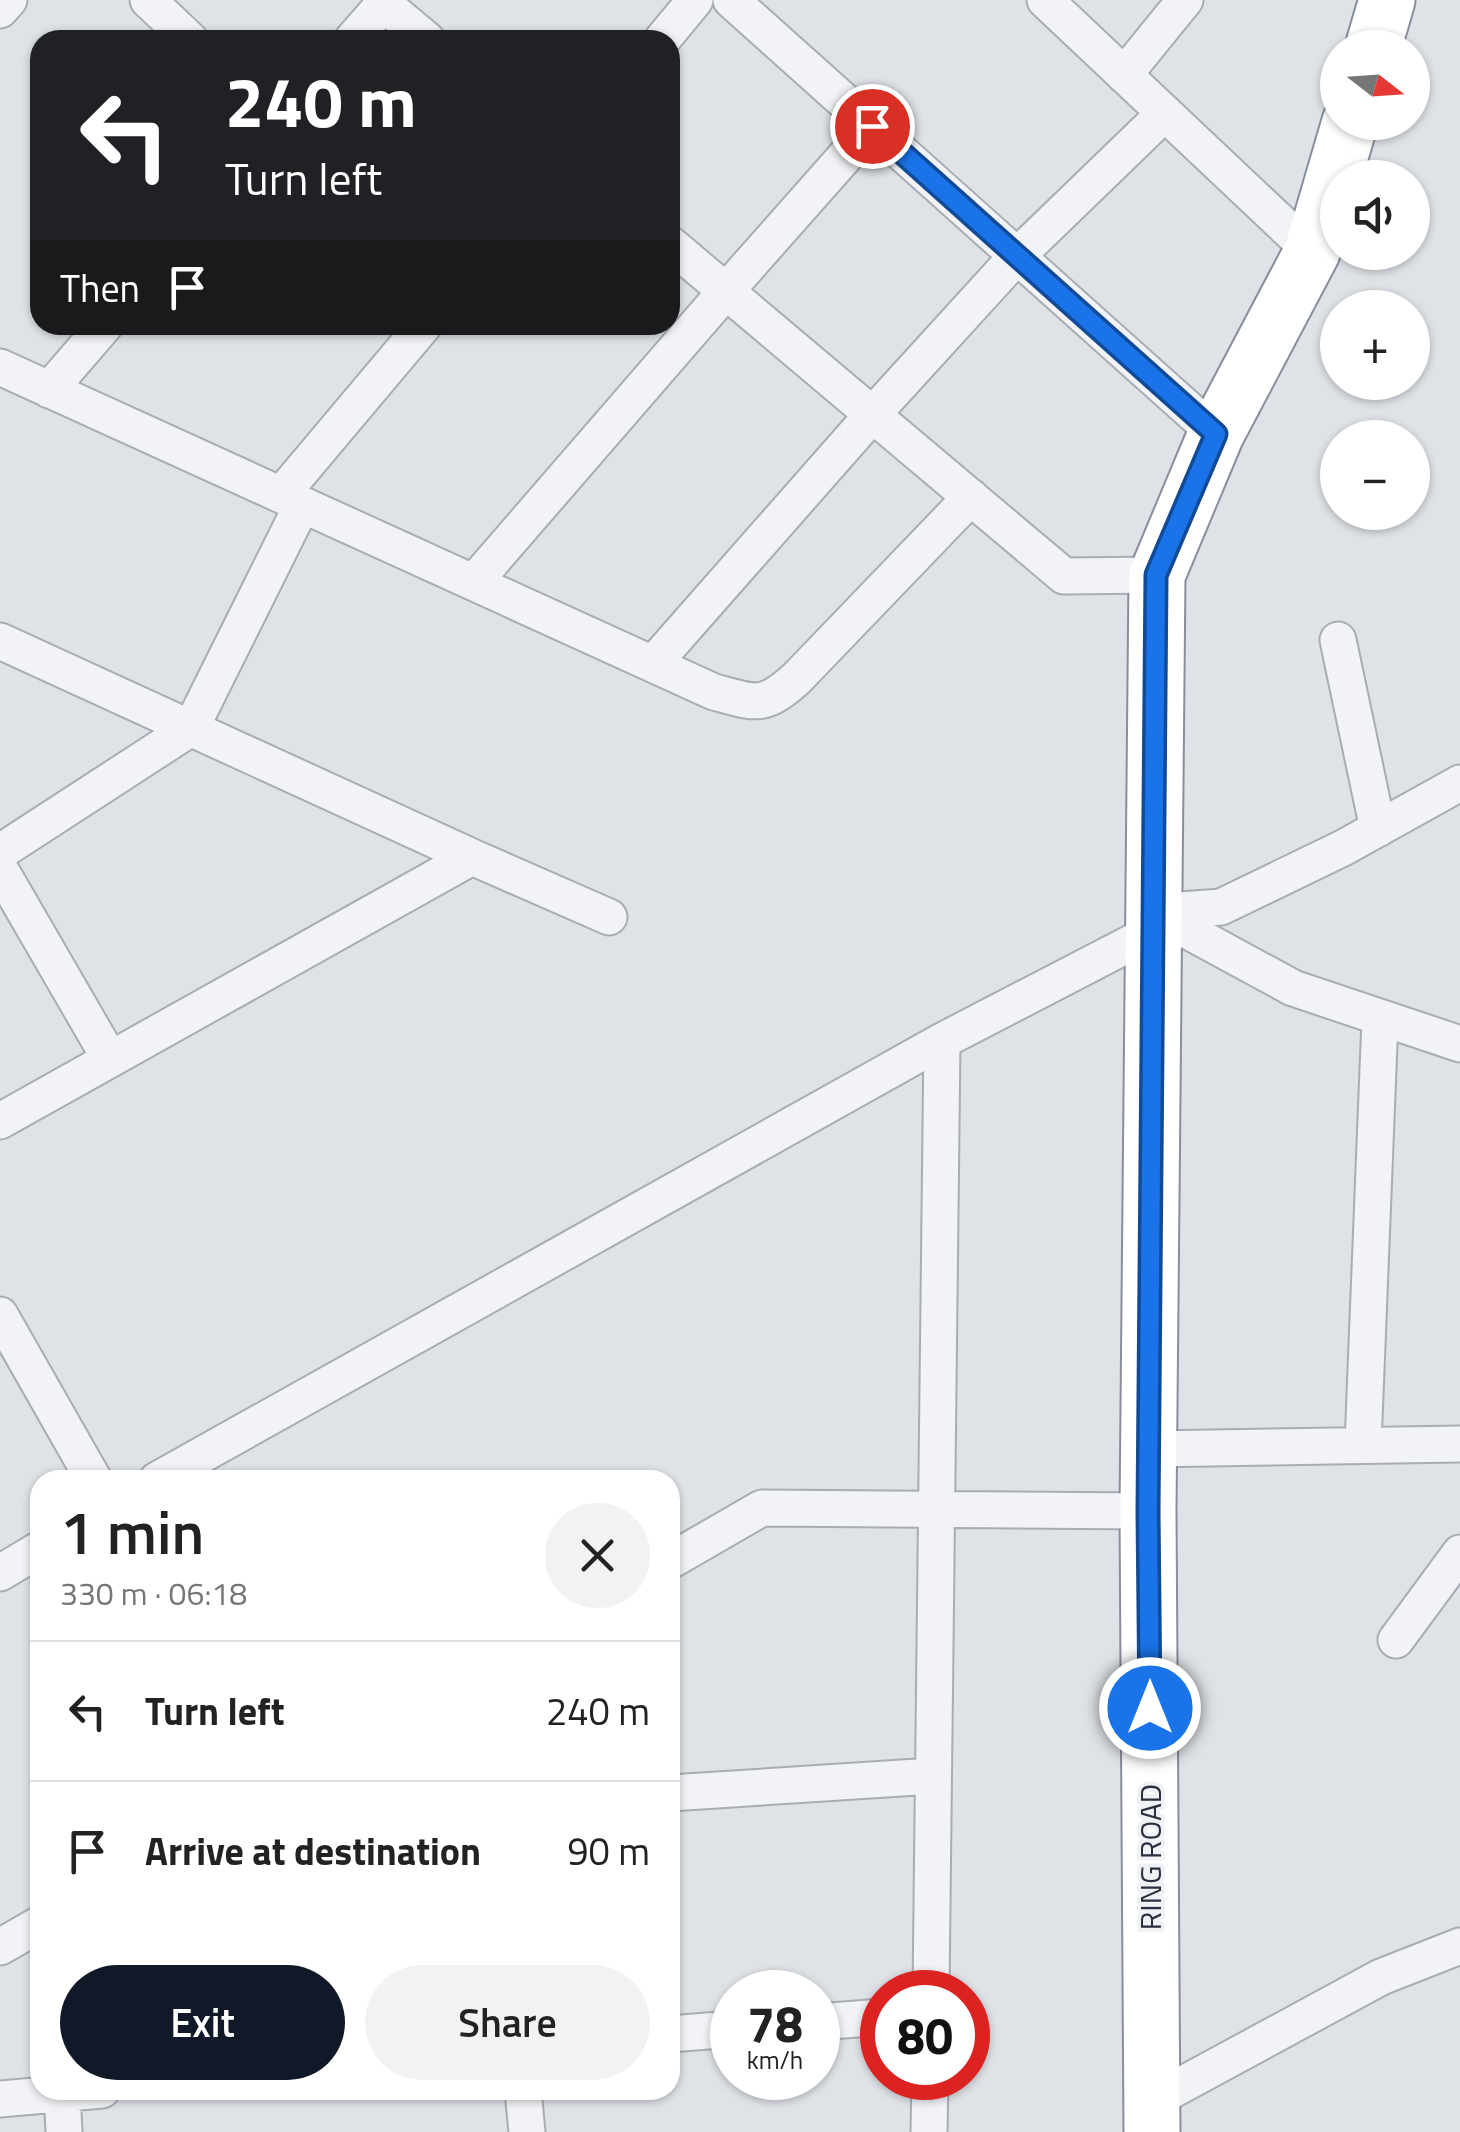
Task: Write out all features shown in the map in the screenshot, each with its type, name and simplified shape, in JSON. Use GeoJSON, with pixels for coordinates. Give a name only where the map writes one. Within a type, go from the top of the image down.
{"type":"FeatureCollection","features":[{"type":"Feature","properties":{"kind":"highway"},"geometry":{"type":"LineString","coordinates":[[1378,30],[1387,0]]}},
{"type":"Feature","properties":{"kind":"highway","name":"RING ROAD"},"geometry":{"type":"LineString","coordinates":[[1152,2117],[1148,1511],[1156,575],[1216,434],[1312,252],[1345,140]]}},
{"type":"Feature","properties":{"kind":"street"},"geometry":{"type":"LineString","coordinates":[[0,10],[10,0]]}},
{"type":"Feature","properties":{"kind":"street"},"geometry":{"type":"LineString","coordinates":[[148,0],[180,30]]}},
{"type":"Feature","properties":{"kind":"street"},"geometry":{"type":"LineString","coordinates":[[670,30],[695,0]]}},
{"type":"Feature","properties":{"kind":"street"},"geometry":{"type":"LineString","coordinates":[[731,0],[1216,434]]}},
{"type":"Feature","properties":{"kind":"street"},"geometry":{"type":"LineString","coordinates":[[1124,75],[1185,0]]}},
{"type":"Feature","properties":{"kind":"street"},"geometry":{"type":"LineString","coordinates":[[361,30],[385,2],[416,30]]}},
{"type":"Feature","properties":{"kind":"street"},"geometry":{"type":"LineString","coordinates":[[1052,2],[1312,252]]}},
{"type":"Feature","properties":{"kind":"street"},"geometry":{"type":"LineString","coordinates":[[653,664],[872,414],[1017,256],[1165,113]]}},
{"type":"Feature","properties":{"kind":"street"},"geometry":{"type":"LineString","coordinates":[[474,582],[872,126]]}},
{"type":"Feature","properties":{"kind":"street"},"geometry":{"type":"LineString","coordinates":[[680,252],[1064,576],[1156,575]]}},
{"type":"Feature","properties":{"kind":"street"},"geometry":{"type":"LineString","coordinates":[[49,390],[96,335]]}},
{"type":"Feature","properties":{"kind":"street"},"geometry":{"type":"LineString","coordinates":[[0,852],[191,728],[292,500],[416,335]]}},
{"type":"Feature","properties":{"kind":"street"},"geometry":{"type":"LineString","coordinates":[[0,367],[714,692],[752,702],[776,697],[797,678],[971,497]]}},
{"type":"Feature","properties":{"kind":"street"},"geometry":{"type":"LineString","coordinates":[[1338,640],[1378,828]]}},
{"type":"Feature","properties":{"kind":"street"},"geometry":{"type":"LineString","coordinates":[[0,641],[609,917]]}},
{"type":"Feature","properties":{"kind":"street"},"geometry":{"type":"LineString","coordinates":[[175,1470],[1154,922],[1222,908],[1460,783]]}},
{"type":"Feature","properties":{"kind":"street"},"geometry":{"type":"LineString","coordinates":[[0,1121],[472,857]]}},
{"type":"Feature","properties":{"kind":"street"},"geometry":{"type":"LineString","coordinates":[[0,869],[110,1060]]}},
{"type":"Feature","properties":{"kind":"street"},"geometry":{"type":"LineString","coordinates":[[1154,922],[1293,988],[1460,1044]]}},
{"type":"Feature","properties":{"kind":"street"},"geometry":{"type":"LineString","coordinates":[[1363,1445],[1380,1019]]}},
{"type":"Feature","properties":{"kind":"street"},"geometry":{"type":"LineString","coordinates":[[931,1970],[942,1041]]}},
{"type":"Feature","properties":{"kind":"street"},"geometry":{"type":"LineString","coordinates":[[0,1315],[88,1470]]}},
{"type":"Feature","properties":{"kind":"street"},"geometry":{"type":"LineString","coordinates":[[1149,1449],[1460,1444]]}},
{"type":"Feature","properties":{"kind":"street"},"geometry":{"type":"LineString","coordinates":[[680,1555],[762,1508],[1148,1511]]}},
{"type":"Feature","properties":{"kind":"street"},"geometry":{"type":"LineString","coordinates":[[1396,1640],[1460,1553]]}},
{"type":"Feature","properties":{"kind":"street"},"geometry":{"type":"LineString","coordinates":[[0,1573],[30,1555]]}},
{"type":"Feature","properties":{"kind":"street"},"geometry":{"type":"LineString","coordinates":[[680,1792],[933,1776]]}},
{"type":"Feature","properties":{"kind":"street"},"geometry":{"type":"LineString","coordinates":[[0,1947],[30,1930]]}},
{"type":"Feature","properties":{"kind":"street"},"geometry":{"type":"LineString","coordinates":[[1152,2117],[1381,1977],[1460,1946]]}},
{"type":"Feature","properties":{"kind":"street"},"geometry":{"type":"LineString","coordinates":[[680,2033],[710,2031]]}},
{"type":"Feature","properties":{"kind":"street"},"geometry":{"type":"LineString","coordinates":[[0,2100],[30,2096]]}},
{"type":"Feature","properties":{"kind":"street"},"geometry":{"type":"LineString","coordinates":[[62,2100],[64,2132]]}},
{"type":"Feature","properties":{"kind":"street"},"geometry":{"type":"LineString","coordinates":[[523,2100],[527,2132]]}},
{"type":"Feature","properties":{"kind":"street"},"geometry":{"type":"LineString","coordinates":[[929,2132],[930,2100]]}},
{"type":"Feature","properties":{"kind":"route"},"geometry":{"type":"LineString","coordinates":[[872,126],[1216,434],[1156,575],[1148,1511],[1150,1708]]}}]}
